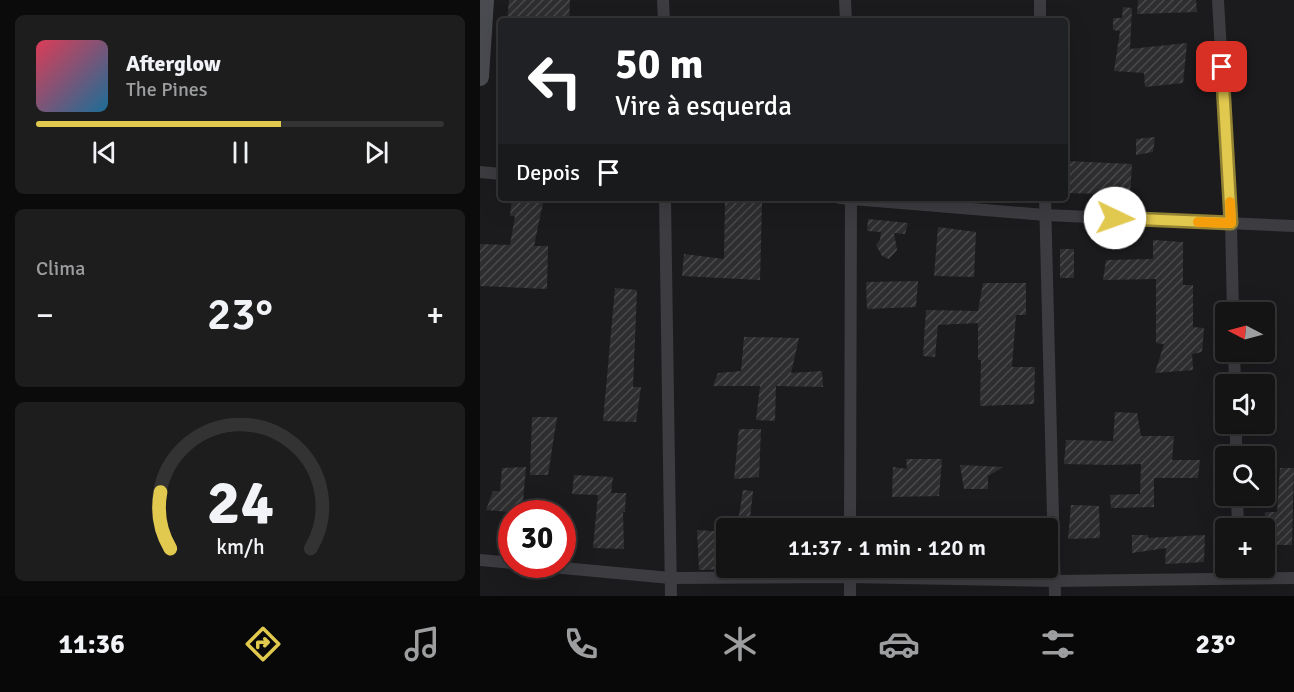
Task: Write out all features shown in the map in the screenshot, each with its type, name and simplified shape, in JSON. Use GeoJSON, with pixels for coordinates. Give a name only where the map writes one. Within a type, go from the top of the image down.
{"type":"FeatureCollection","features":[{"type":"Feature","properties":{"kind":"street"},"geometry":{"type":"LineString","coordinates":[[480,77],[485,0]]}},
{"type":"Feature","properties":{"kind":"street"},"geometry":{"type":"LineString","coordinates":[[663,0],[664,18]]}},
{"type":"Feature","properties":{"kind":"street"},"geometry":{"type":"LineString","coordinates":[[845,0],[846,18]]}},
{"type":"Feature","properties":{"kind":"street"},"geometry":{"type":"LineString","coordinates":[[1040,0],[1040,18]]}},
{"type":"Feature","properties":{"kind":"street"},"geometry":{"type":"LineString","coordinates":[[1218,0],[1231,223],[1233,302]]}},
{"type":"Feature","properties":{"kind":"street"},"geometry":{"type":"LineString","coordinates":[[480,172],[498,174]]}},
{"type":"Feature","properties":{"kind":"street"},"geometry":{"type":"LineString","coordinates":[[665,201],[671,596]]}},
{"type":"Feature","properties":{"kind":"street"},"geometry":{"type":"LineString","coordinates":[[850,518],[851,201]]}},
{"type":"Feature","properties":{"kind":"street"},"geometry":{"type":"LineString","coordinates":[[885,201],[1046,215],[1294,226]]}},
{"type":"Feature","properties":{"kind":"street"},"geometry":{"type":"LineString","coordinates":[[1045,201],[1055,596]]}},
{"type":"Feature","properties":{"kind":"street"},"geometry":{"type":"LineString","coordinates":[[480,560],[498,562]]}},
{"type":"Feature","properties":{"kind":"street"},"geometry":{"type":"LineString","coordinates":[[576,569],[670,578],[716,576]]}},
{"type":"Feature","properties":{"kind":"street"},"geometry":{"type":"LineString","coordinates":[[986,578],[1054,581],[1215,573]]}},
{"type":"Feature","properties":{"kind":"street"},"geometry":{"type":"LineString","coordinates":[[1275,576],[1294,578]]}},
{"type":"Feature","properties":{"kind":"street"},"geometry":{"type":"LineString","coordinates":[[850,578],[850,596]]}},
{"type":"Feature","properties":{"kind":"building"},"geometry":{"type":"Polygon","coordinates":[[[509,0],[570,0],[569,18],[507,18],[509,0]]]}},
{"type":"Feature","properties":{"kind":"building"},"geometry":{"type":"Polygon","coordinates":[[[1138,0],[1196,0],[1197,12],[1137,14],[1138,0]]]}},
{"type":"Feature","properties":{"kind":"building"},"geometry":{"type":"Polygon","coordinates":[[[1123,7],[1132,8],[1130,49],[1187,43],[1183,83],[1145,87],[1144,73],[1114,71],[1120,31],[1113,30],[1113,18],[1122,18],[1123,7]]]}},
{"type":"Feature","properties":{"kind":"building"},"geometry":{"type":"Polygon","coordinates":[[[1155,137],[1153,152],[1136,155],[1136,139],[1155,137]]]}},
{"type":"Feature","properties":{"kind":"building"},"geometry":{"type":"Polygon","coordinates":[[[1068,161],[1132,164],[1129,210],[1106,209],[1106,194],[1068,193],[1068,161]]]}},
{"type":"Feature","properties":{"kind":"building"},"geometry":{"type":"Polygon","coordinates":[[[512,201],[543,201],[534,246],[548,246],[547,289],[480,286],[480,244],[510,245],[515,216],[510,216],[512,201]]]}},
{"type":"Feature","properties":{"kind":"building"},"geometry":{"type":"Polygon","coordinates":[[[725,202],[762,203],[760,280],[682,276],[684,254],[724,259],[725,202]]]}},
{"type":"Feature","properties":{"kind":"building"},"geometry":{"type":"Polygon","coordinates":[[[868,219],[908,223],[905,234],[894,233],[897,250],[889,259],[882,256],[876,245],[880,240],[881,232],[867,231],[868,219]]]}},
{"type":"Feature","properties":{"kind":"building"},"geometry":{"type":"Polygon","coordinates":[[[938,227],[976,232],[974,277],[934,276],[938,227]]]}},
{"type":"Feature","properties":{"kind":"building"},"geometry":{"type":"Polygon","coordinates":[[[1153,240],[1183,242],[1183,285],[1193,285],[1193,327],[1204,328],[1202,352],[1192,354],[1193,370],[1155,373],[1164,344],[1156,343],[1156,279],[1103,280],[1106,260],[1153,259],[1153,240]]]}},
{"type":"Feature","properties":{"kind":"building"},"geometry":{"type":"Polygon","coordinates":[[[1060,249],[1074,249],[1074,278],[1060,278],[1060,249]]]}},
{"type":"Feature","properties":{"kind":"building"},"geometry":{"type":"Polygon","coordinates":[[[918,281],[916,307],[867,309],[866,282],[918,281]]]}},
{"type":"Feature","properties":{"kind":"building"},"geometry":{"type":"Polygon","coordinates":[[[983,283],[1026,283],[1026,315],[1016,315],[1012,367],[1035,367],[1034,404],[980,406],[981,360],[978,360],[978,323],[938,325],[935,357],[923,356],[926,310],[978,311],[983,283]]]}},
{"type":"Feature","properties":{"kind":"building"},"geometry":{"type":"Polygon","coordinates":[[[615,288],[637,290],[633,387],[641,387],[636,422],[603,421],[615,288]]]}},
{"type":"Feature","properties":{"kind":"building"},"geometry":{"type":"Polygon","coordinates":[[[744,337],[799,338],[791,373],[822,371],[823,387],[776,386],[775,421],[756,420],[760,386],[713,386],[718,373],[741,371],[744,337]]]}},
{"type":"Feature","properties":{"kind":"building"},"geometry":{"type":"Polygon","coordinates":[[[1115,412],[1137,413],[1141,436],[1174,436],[1172,460],[1200,460],[1198,478],[1154,478],[1154,507],[1111,508],[1110,495],[1140,494],[1141,464],[1064,464],[1066,440],[1113,441],[1115,412]]]}},
{"type":"Feature","properties":{"kind":"building"},"geometry":{"type":"Polygon","coordinates":[[[532,417],[557,417],[548,475],[530,475],[532,417]]]}},
{"type":"Feature","properties":{"kind":"building"},"geometry":{"type":"Polygon","coordinates":[[[739,429],[761,429],[759,477],[734,479],[739,429]]]}},
{"type":"Feature","properties":{"kind":"building"},"geometry":{"type":"Polygon","coordinates":[[[906,459],[942,459],[939,496],[892,497],[893,467],[907,469],[906,459]]]}},
{"type":"Feature","properties":{"kind":"building"},"geometry":{"type":"Polygon","coordinates":[[[960,465],[1003,467],[988,476],[988,489],[964,489],[960,465]]]}},
{"type":"Feature","properties":{"kind":"building"},"geometry":{"type":"Polygon","coordinates":[[[526,467],[523,500],[498,500],[498,511],[486,510],[493,491],[500,491],[502,468],[526,467]]]}},
{"type":"Feature","properties":{"kind":"building"},"geometry":{"type":"Polygon","coordinates":[[[1280,468],[1294,468],[1292,545],[1275,545],[1275,518],[1265,518],[1265,512],[1277,512],[1280,468]]]}},
{"type":"Feature","properties":{"kind":"building"},"geometry":{"type":"Polygon","coordinates":[[[574,475],[613,477],[611,493],[626,493],[625,512],[623,512],[624,549],[593,548],[598,495],[572,494],[574,475]]]}},
{"type":"Feature","properties":{"kind":"building"},"geometry":{"type":"Polygon","coordinates":[[[743,490],[753,491],[750,518],[739,518],[743,490]]]}},
{"type":"Feature","properties":{"kind":"building"},"geometry":{"type":"Polygon","coordinates":[[[1071,505],[1099,506],[1100,538],[1068,539],[1071,505]]]}},
{"type":"Feature","properties":{"kind":"building"},"geometry":{"type":"Polygon","coordinates":[[[697,530],[716,531],[716,569],[699,570],[697,530]]]}},
{"type":"Feature","properties":{"kind":"building"},"geometry":{"type":"Polygon","coordinates":[[[1132,535],[1148,535],[1148,538],[1205,535],[1204,562],[1165,564],[1166,548],[1132,553],[1132,535]]]}},
{"type":"Feature","properties":{"kind":"slow traffic"},"geometry":{"type":"LineString","coordinates":[[1198,222],[1231,223],[1230,202]]}},
{"type":"Feature","properties":{"kind":"route"},"geometry":{"type":"LineString","coordinates":[[1115,218],[1231,223],[1222,67]]}}]}
